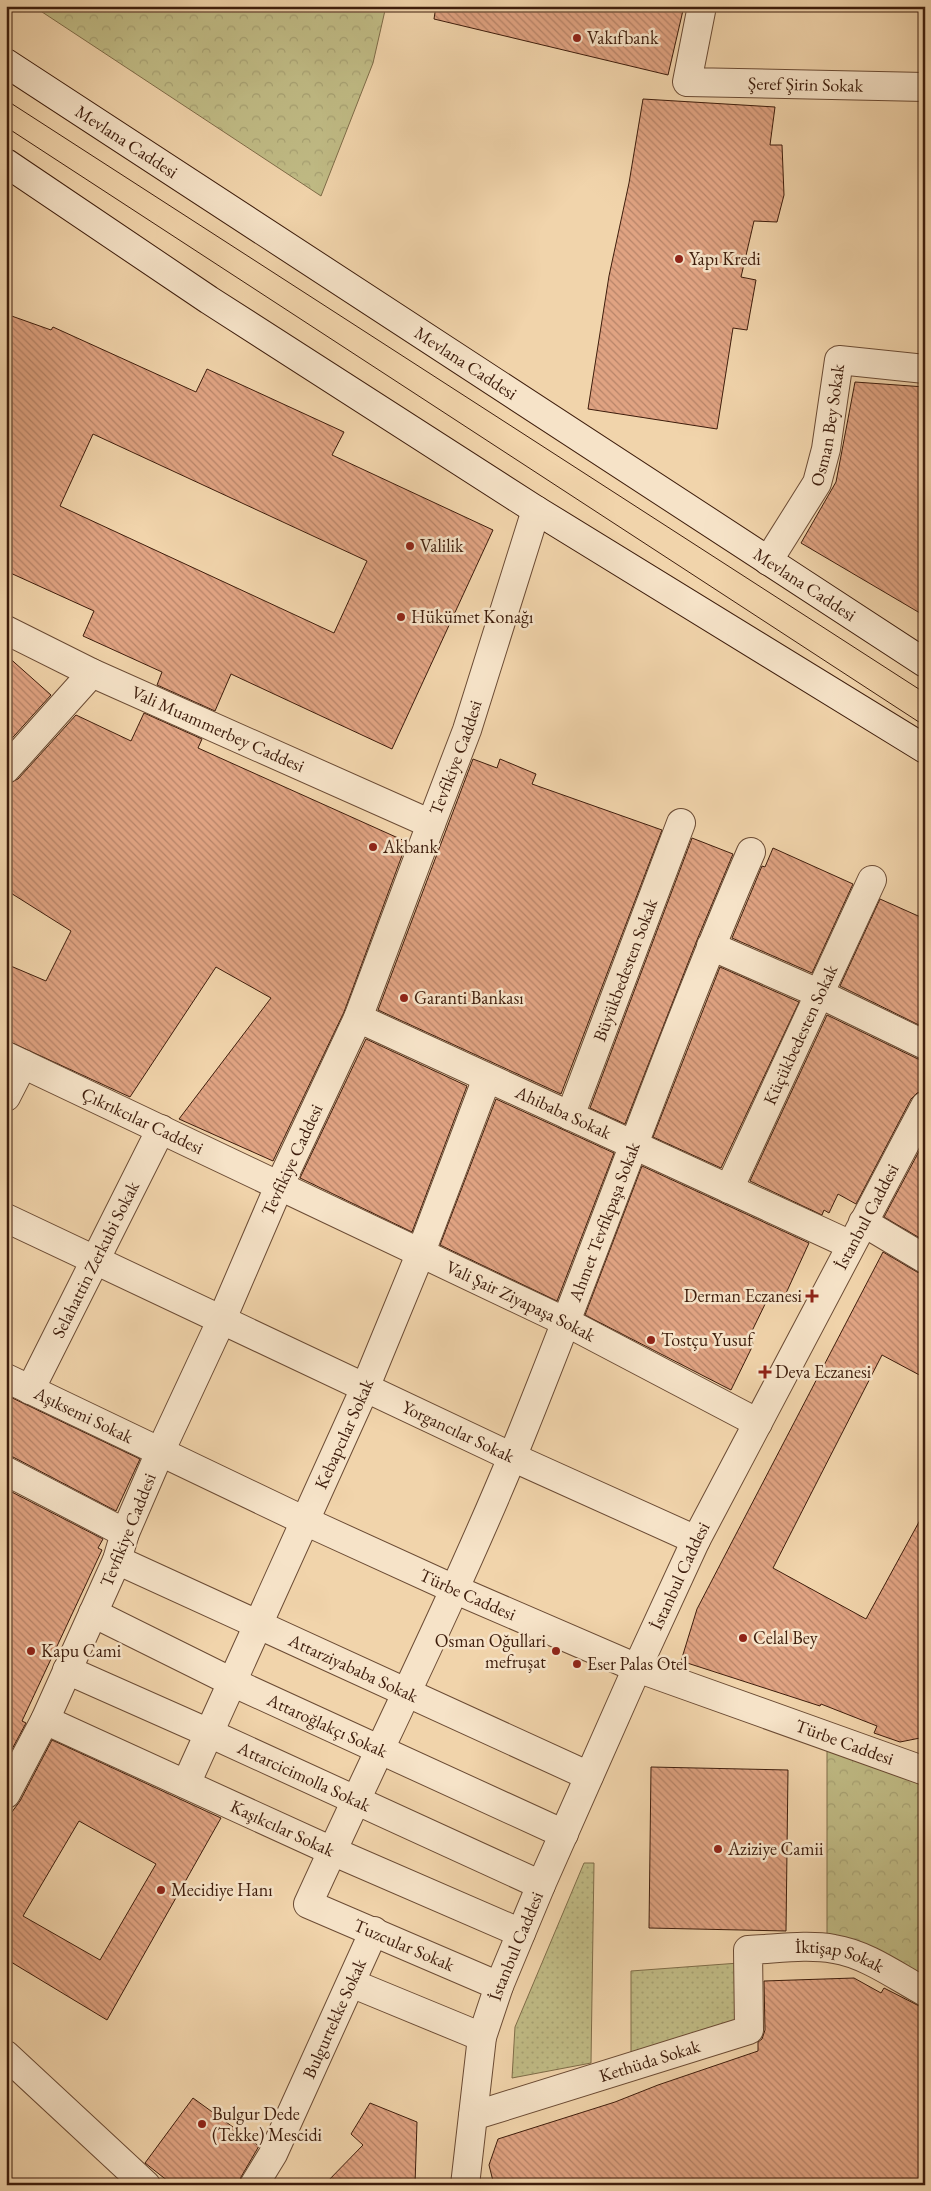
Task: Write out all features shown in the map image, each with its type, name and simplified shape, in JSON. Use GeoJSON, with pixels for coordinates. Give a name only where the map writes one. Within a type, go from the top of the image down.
{"type":"FeatureCollection","features":[{"type":"Feature","properties":{"kind":"street","name":"Şeref Şirin Sokak"},"geometry":{"type":"LineString","coordinates":[[702,6],[687,82],[925,87]]}},
{"type":"Feature","properties":{"kind":"street","name":"Mevlana Caddesi"},"geometry":{"type":"LineString","coordinates":[[6,63],[925,663]]}},
{"type":"Feature","properties":{"kind":"street"},"geometry":{"type":"LineString","coordinates":[[6,163],[209,300],[536,510],[925,749]]}},
{"type":"Feature","properties":{"kind":"street","name":"Osman Bey Sokak"},"geometry":{"type":"LineString","coordinates":[[768,561],[817,483],[826,449],[839,360],[925,368]]}},
{"type":"Feature","properties":{"kind":"street","name":"Tevfikiye Caddesi"},"geometry":{"type":"LineString","coordinates":[[9,1784],[45,1720],[117,1560],[125,1533],[160,1452],[222,1320],[280,1184],[358,1018],[468,730],[536,510]]}},
{"type":"Feature","properties":{"kind":"street","name":"Vali Muammerbey Caddesi"},"geometry":{"type":"LineString","coordinates":[[6,630],[92,673],[431,824]]}},
{"type":"Feature","properties":{"kind":"street"},"geometry":{"type":"LineString","coordinates":[[6,769],[92,673]]}},
{"type":"Feature","properties":{"kind":"street","name":"Büyükbedesten Sokak"},"geometry":{"type":"LineString","coordinates":[[570,1116],[681,823]]}},
{"type":"Feature","properties":{"kind":"street","name":"Ahmet Tevfikpaşa Sokak"},"geometry":{"type":"LineString","coordinates":[[308,1904],[454,1589],[512,1457],[711,946],[751,852]]}},
{"type":"Feature","properties":{"kind":"street","name":"Küçükbedesten Sokak"},"geometry":{"type":"LineString","coordinates":[[729,1189],[818,993],[872,880]]}},
{"type":"Feature","properties":{"kind":"street"},"geometry":{"type":"LineString","coordinates":[[711,946],[818,993],[925,1045]]}},
{"type":"Feature","properties":{"kind":"street","name":"Ahibaba Sokak"},"geometry":{"type":"LineString","coordinates":[[358,1018],[729,1189],[925,1259]]}},
{"type":"Feature","properties":{"kind":"street"},"geometry":{"type":"LineString","coordinates":[[6,1097],[15,1060]]}},
{"type":"Feature","properties":{"kind":"street","name":"Çıkrıkcılar Caddesi"},"geometry":{"type":"LineString","coordinates":[[15,1060],[280,1184]]}},
{"type":"Feature","properties":{"kind":"street","name":"Kebapcılar Sokak"},"geometry":{"type":"LineString","coordinates":[[186,1784],[365,1388],[421,1252],[487,1078]]}},
{"type":"Feature","properties":{"kind":"street","name":"İstanbul Caddesi"},"geometry":{"type":"LineString","coordinates":[[465,2185],[482,2037],[499,1986],[541,1885],[696,1540],[925,1106]]}},
{"type":"Feature","properties":{"kind":"street","name":"Selahattin Zerkubi Sokak"},"geometry":{"type":"LineString","coordinates":[[18,1384],[94,1260],[161,1129]]}},
{"type":"Feature","properties":{"kind":"street","name":"Vali Şair Ziyapaşa Sokak"},"geometry":{"type":"LineString","coordinates":[[280,1184],[566,1322],[758,1423]]}},
{"type":"Feature","properties":{"kind":"street","name":"Yorgancılar Sokak"},"geometry":{"type":"LineString","coordinates":[[6,1218],[512,1457],[696,1540]]}},
{"type":"Feature","properties":{"kind":"street","name":"Aşıksemi Sokak"},"geometry":{"type":"LineString","coordinates":[[18,1384],[160,1452]]}},
{"type":"Feature","properties":{"kind":"street","name":"Türbe Caddesi"},"geometry":{"type":"LineString","coordinates":[[160,1452],[454,1589],[637,1668],[925,1771]]}},
{"type":"Feature","properties":{"kind":"street"},"geometry":{"type":"LineString","coordinates":[[6,1471],[125,1533]]}},
{"type":"Feature","properties":{"kind":"street","name":"Attarziyababa Sokak"},"geometry":{"type":"LineString","coordinates":[[117,1560],[589,1776]]}},
{"type":"Feature","properties":{"kind":"street","name":"Attaroğlakçı Sokak"},"geometry":{"type":"LineString","coordinates":[[93,1613],[232,1682],[564,1834]]}},
{"type":"Feature","properties":{"kind":"street","name":"Attarcicimolla Sokak"},"geometry":{"type":"LineString","coordinates":[[67,1670],[541,1885]]}},
{"type":"Feature","properties":{"kind":"street","name":"Kaşıkcılar Sokak"},"geometry":{"type":"LineString","coordinates":[[45,1720],[332,1851],[521,1933]]}},
{"type":"Feature","properties":{"kind":"street"},"geometry":{"type":"LineString","coordinates":[[898,1762],[925,1752]]}},
{"type":"Feature","properties":{"kind":"street","name":"Tuzcular Sokak"},"geometry":{"type":"LineString","coordinates":[[308,1904],[499,1986]]}},
{"type":"Feature","properties":{"kind":"street","name":"Bulgurtekke Sokak"},"geometry":{"type":"LineString","coordinates":[[254,2185],[273,2154],[374,1931]]}},
{"type":"Feature","properties":{"kind":"street","name":"İktişap Sokak"},"geometry":{"type":"LineString","coordinates":[[748,1950],[832,1948],[849,1952],[925,1992]]}},
{"type":"Feature","properties":{"kind":"street","name":"Kethüda Sokak"},"geometry":{"type":"LineString","coordinates":[[473,2116],[749,2030],[748,1950]]}},
{"type":"Feature","properties":{"kind":"street"},"geometry":{"type":"LineString","coordinates":[[351,1983],[482,2037]]}},
{"type":"Feature","properties":{"kind":"street"},"geometry":{"type":"LineString","coordinates":[[6,2055],[146,2185]]}},
{"type":"Feature","properties":{"kind":"green space"},"geometry":{"type":"Polygon","coordinates":[[[33,6],[386,6],[373,63],[321,196],[33,6]]]}},
{"type":"Feature","properties":{"kind":"green space"},"geometry":{"type":"Polygon","coordinates":[[[827,1746],[925,1778],[925,1981],[827,1939],[827,1746]]]}},
{"type":"Feature","properties":{"kind":"green space"},"geometry":{"type":"Polygon","coordinates":[[[584,1863],[594,1863],[591,2063],[512,2078],[515,2027],[584,1863]]]}},
{"type":"Feature","properties":{"kind":"green space"},"geometry":{"type":"Polygon","coordinates":[[[739,1963],[742,2026],[631,2057],[631,1971],[739,1963]]]}},
{"type":"Feature","properties":{"kind":"building"},"geometry":{"type":"Polygon","coordinates":[[[436,6],[684,6],[668,75],[434,19],[436,6]]]}},
{"type":"Feature","properties":{"kind":"building"},"geometry":{"type":"Polygon","coordinates":[[[643,99],[775,107],[770,145],[782,145],[784,195],[777,222],[754,221],[741,277],[756,280],[747,330],[733,328],[717,429],[588,409],[609,276],[629,183],[643,99]]]}},
{"type":"Feature","properties":{"kind":"building","name":"Valilik"},"geometry":{"type":"Polygon","coordinates":[[[6,314],[51,330],[53,327],[196,392],[207,369],[344,432],[332,455],[493,530],[392,749],[231,674],[215,711],[157,685],[162,672],[83,636],[94,611],[6,571],[6,314]],[[93,434],[60,506],[334,633],[367,561],[93,434]]]}},
{"type":"Feature","properties":{"kind":"building"},"geometry":{"type":"Polygon","coordinates":[[[855,382],[925,387],[925,616],[801,543],[836,482],[855,382]]]}},
{"type":"Feature","properties":{"kind":"building"},"geometry":{"type":"Polygon","coordinates":[[[6,655],[51,695],[6,745],[6,655]]]}},
{"type":"Feature","properties":{"kind":"building"},"geometry":{"type":"Polygon","coordinates":[[[144,713],[202,739],[198,748],[407,842],[344,1012],[273,1161],[179,1119],[271,998],[216,967],[130,1097],[6,1040],[6,964],[46,981],[71,931],[6,890],[6,784],[18,779],[76,715],[131,741],[144,713]]]}},
{"type":"Feature","properties":{"kind":"building"},"geometry":{"type":"Polygon","coordinates":[[[473,759],[497,768],[500,759],[536,774],[532,784],[662,830],[561,1094],[378,1010],[473,759]]]}},
{"type":"Feature","properties":{"kind":"building"},"geometry":{"type":"Polygon","coordinates":[[[692,838],[733,854],[625,1124],[590,1108],[692,838]]]}},
{"type":"Feature","properties":{"kind":"building"},"geometry":{"type":"Polygon","coordinates":[[[773,848],[853,884],[812,973],[732,938],[762,866],[765,867],[773,848]]]}},
{"type":"Feature","properties":{"kind":"building"},"geometry":{"type":"Polygon","coordinates":[[[880,899],[925,919],[925,1028],[840,986],[880,899]]]}},
{"type":"Feature","properties":{"kind":"building"},"geometry":{"type":"Polygon","coordinates":[[[720,967],[799,1002],[721,1168],[653,1137],[720,967]]]}},
{"type":"Feature","properties":{"kind":"building"},"geometry":{"type":"Polygon","coordinates":[[[827,1015],[918,1059],[925,1060],[925,1090],[917,1093],[911,1099],[856,1204],[838,1194],[829,1213],[824,1210],[822,1215],[750,1181],[827,1015]]]}},
{"type":"Feature","properties":{"kind":"building"},"geometry":{"type":"Polygon","coordinates":[[[366,1039],[467,1086],[412,1232],[300,1178],[366,1039]]]}},
{"type":"Feature","properties":{"kind":"building"},"geometry":{"type":"Polygon","coordinates":[[[496,1099],[614,1153],[557,1301],[440,1245],[496,1099]]]}},
{"type":"Feature","properties":{"kind":"building"},"geometry":{"type":"Polygon","coordinates":[[[925,1140],[925,1241],[884,1217],[925,1140]]]}},
{"type":"Feature","properties":{"kind":"building"},"geometry":{"type":"Polygon","coordinates":[[[642,1166],[809,1243],[782,1302],[769,1296],[751,1333],[753,1345],[731,1390],[585,1315],[642,1166]]]}},
{"type":"Feature","properties":{"kind":"building"},"geometry":{"type":"Polygon","coordinates":[[[883,1252],[925,1275],[925,1378],[882,1355],[773,1568],[866,1619],[925,1511],[925,1737],[900,1742],[874,1733],[877,1726],[821,1704],[820,1706],[681,1661],[697,1609],[883,1252]]]}},
{"type":"Feature","properties":{"kind":"building"},"geometry":{"type":"Polygon","coordinates":[[[6,1395],[140,1459],[116,1511],[13,1457],[6,1456],[6,1395]]]}},
{"type":"Feature","properties":{"kind":"building","name":"Kapu Cami"},"geometry":{"type":"Polygon","coordinates":[[[6,1489],[103,1539],[98,1548],[102,1550],[22,1721],[26,1723],[10,1753],[8,1752],[6,1755],[6,1489]]]}},
{"type":"Feature","properties":{"kind":"building","name":"Mecidiye Hanı"},"geometry":{"type":"Polygon","coordinates":[[[52,1740],[221,1818],[107,2020],[6,1959],[6,1820],[20,1801],[52,1740]],[[79,1821],[23,1916],[100,1960],[156,1864],[79,1821]]]}},
{"type":"Feature","properties":{"kind":"building","name":"Aziziye Camii"},"geometry":{"type":"Polygon","coordinates":[[[651,1767],[788,1770],[786,1931],[649,1928],[651,1767]]]}},
{"type":"Feature","properties":{"kind":"building"},"geometry":{"type":"Polygon","coordinates":[[[854,1978],[881,1993],[884,1988],[925,2009],[925,2185],[494,2185],[489,2165],[498,2139],[615,2102],[658,2085],[758,2051],[758,2042],[762,2039],[765,2030],[764,1981],[854,1978]]]}},
{"type":"Feature","properties":{"kind":"building","name":"Bulgur Dede (Tekke) Mescidi"},"geometry":{"type":"Polygon","coordinates":[[[193,2098],[259,2146],[238,2185],[173,2185],[145,2163],[193,2098]]]}},
{"type":"Feature","properties":{"kind":"building"},"geometry":{"type":"Polygon","coordinates":[[[370,2103],[417,2122],[415,2185],[324,2185],[363,2145],[351,2134],[370,2103]]]}},
{"type":"Feature","properties":{"kind":"tram line"},"geometry":{"type":"LineString","coordinates":[[6,100],[925,693]]}},
{"type":"Feature","properties":{"kind":"tram line"},"geometry":{"type":"LineString","coordinates":[[6,127],[925,726]]}},
{"type":"Feature","properties":{"kind":"place","name":"Vakıfbank"},"geometry":{"type":"Point","coordinates":[577,38]}},
{"type":"Feature","properties":{"kind":"place","name":"Yapı Kredi"},"geometry":{"type":"Point","coordinates":[679,259]}},
{"type":"Feature","properties":{"kind":"place","name":"Valilik"},"geometry":{"type":"Point","coordinates":[410,546]}},
{"type":"Feature","properties":{"kind":"place","name":"Hükümet Konağı"},"geometry":{"type":"Point","coordinates":[401,617]}},
{"type":"Feature","properties":{"kind":"place","name":"Akbank"},"geometry":{"type":"Point","coordinates":[373,847]}},
{"type":"Feature","properties":{"kind":"place","name":"Garanti Bankası"},"geometry":{"type":"Point","coordinates":[404,998]}},
{"type":"Feature","properties":{"kind":"place","name":"Derman Eczanesi"},"geometry":{"type":"Point","coordinates":[812,1296]}},
{"type":"Feature","properties":{"kind":"place","name":"Tostçu Yusuf"},"geometry":{"type":"Point","coordinates":[651,1340]}},
{"type":"Feature","properties":{"kind":"place","name":"Deva Eczanesi"},"geometry":{"type":"Point","coordinates":[765,1372]}},
{"type":"Feature","properties":{"kind":"place","name":"Celal Bey"},"geometry":{"type":"Point","coordinates":[743,1638]}},
{"type":"Feature","properties":{"kind":"place","name":"Kapu Cami"},"geometry":{"type":"Point","coordinates":[31,1651]}},
{"type":"Feature","properties":{"kind":"place","name":"Osman Oğullari mefruşat"},"geometry":{"type":"Point","coordinates":[556,1651]}},
{"type":"Feature","properties":{"kind":"place","name":"Eser Palas Otel"},"geometry":{"type":"Point","coordinates":[577,1664]}},
{"type":"Feature","properties":{"kind":"place","name":"Aziziye Camii"},"geometry":{"type":"Point","coordinates":[718,1849]}},
{"type":"Feature","properties":{"kind":"place","name":"Mecidiye Hanı"},"geometry":{"type":"Point","coordinates":[161,1890]}},
{"type":"Feature","properties":{"kind":"place","name":"Bulgur Dede (Tekke) Mescidi"},"geometry":{"type":"Point","coordinates":[202,2124]}}]}
